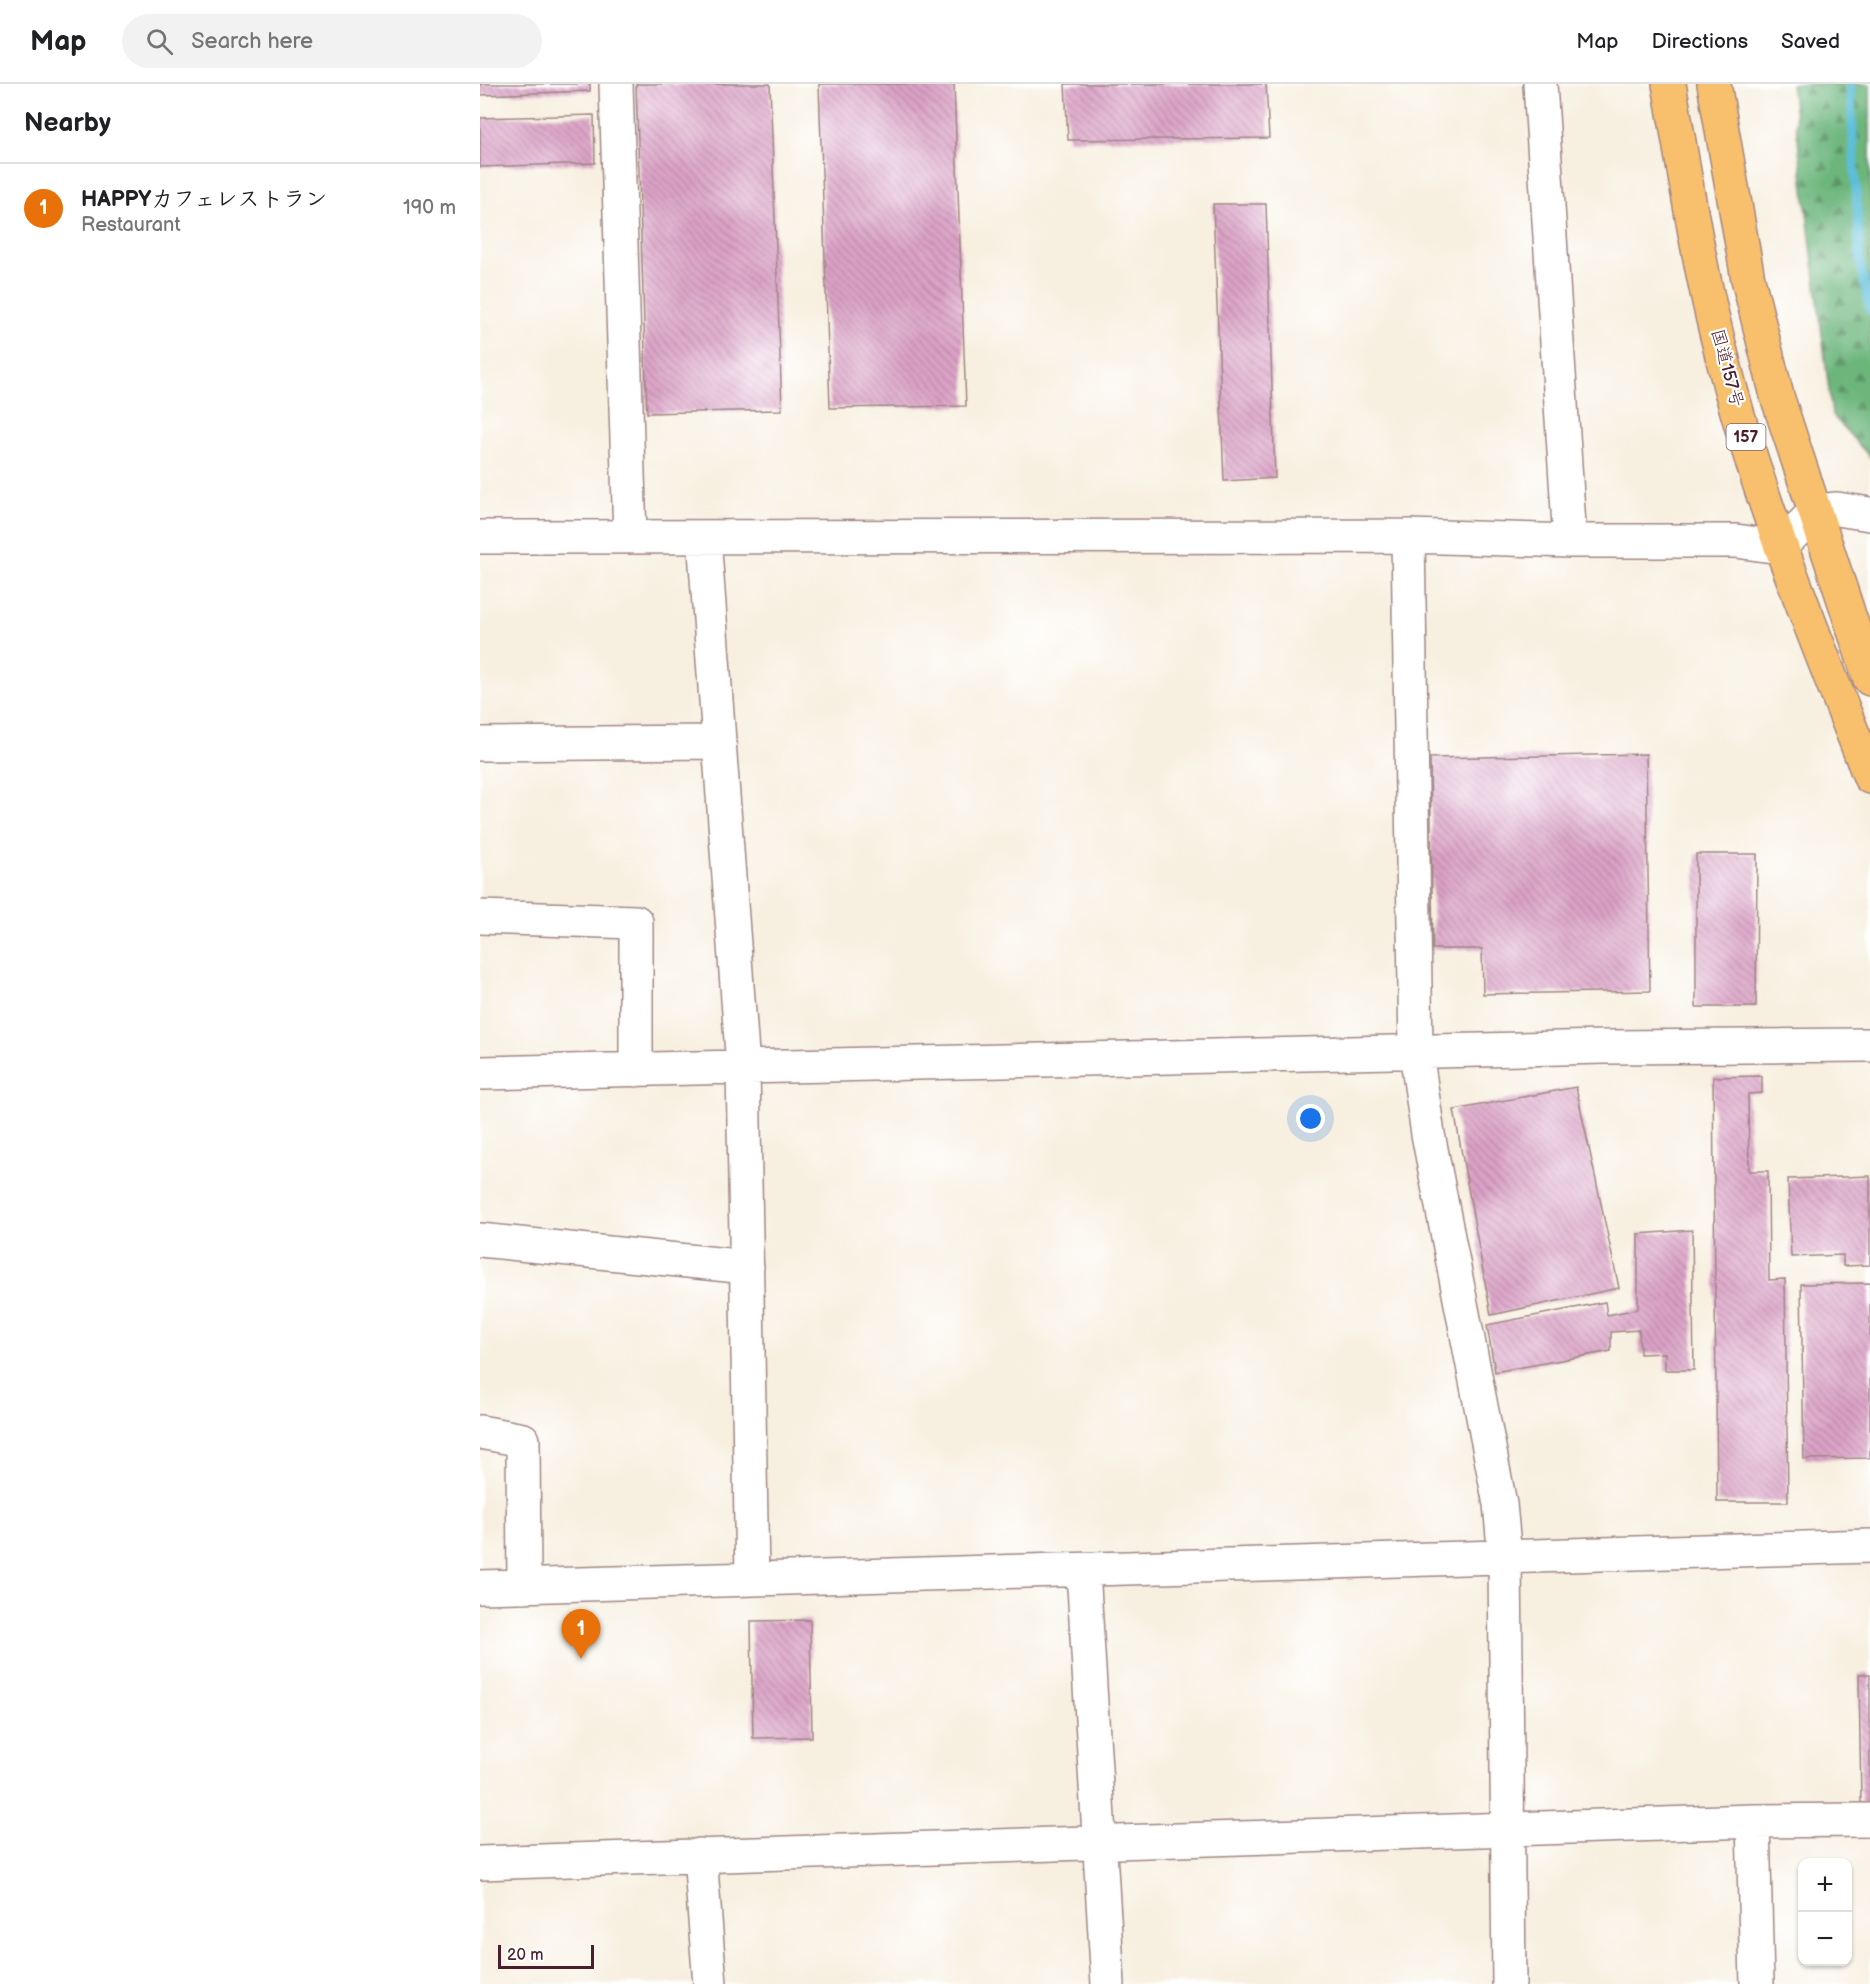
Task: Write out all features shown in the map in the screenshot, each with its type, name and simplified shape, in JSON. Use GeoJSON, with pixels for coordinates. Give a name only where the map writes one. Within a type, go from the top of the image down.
{"type":"FeatureCollection","features":[{"type":"Feature","properties":{"kind":"highway","name":"国道157号"},"geometry":{"type":"LineString","coordinates":[[1670,84],[1698,252],[1721,354],[1780,547],[1870,777]]}},
{"type":"Feature","properties":{"kind":"highway","name":"157"},"geometry":{"type":"LineString","coordinates":[[1714,84],[1750,290],[1777,396],[1870,679]]}},
{"type":"Feature","properties":{"kind":"street"},"geometry":{"type":"LineString","coordinates":[[616,84],[630,537]]}},
{"type":"Feature","properties":{"kind":"street"},"geometry":{"type":"LineString","coordinates":[[1540,84],[1570,541]]}},
{"type":"Feature","properties":{"kind":"street"},"geometry":{"type":"LineString","coordinates":[[480,537],[1408,536],[1570,541],[1737,541],[1780,547],[1816,511],[1837,509],[1870,514]]}},
{"type":"Feature","properties":{"kind":"street"},"geometry":{"type":"LineString","coordinates":[[1408,536],[1416,1052],[1428,1134],[1500,1504],[1505,1557],[1509,1984]]}},
{"type":"Feature","properties":{"kind":"street"},"geometry":{"type":"LineString","coordinates":[[704,537],[743,1067],[752,1579]]}},
{"type":"Feature","properties":{"kind":"street"},"geometry":{"type":"LineString","coordinates":[[480,744],[719,742]]}},
{"type":"Feature","properties":{"kind":"street"},"geometry":{"type":"LineString","coordinates":[[480,917],[636,922],[636,1070]]}},
{"type":"Feature","properties":{"kind":"street"},"geometry":{"type":"LineString","coordinates":[[480,1073],[1870,1044]]}},
{"type":"Feature","properties":{"kind":"street"},"geometry":{"type":"LineString","coordinates":[[480,1240],[747,1267]]}},
{"type":"Feature","properties":{"kind":"street"},"geometry":{"type":"LineString","coordinates":[[480,1432],[523,1440],[524,1586]]}},
{"type":"Feature","properties":{"kind":"street"},"geometry":{"type":"LineString","coordinates":[[480,1587],[1870,1546]]}},
{"type":"Feature","properties":{"kind":"street"},"geometry":{"type":"LineString","coordinates":[[1083,1570],[1108,1984]]}},
{"type":"Feature","properties":{"kind":"street"},"geometry":{"type":"LineString","coordinates":[[480,1863],[1753,1821],[1870,1820]]}},
{"type":"Feature","properties":{"kind":"street"},"geometry":{"type":"LineString","coordinates":[[1753,1821],[1757,1984]]}},
{"type":"Feature","properties":{"kind":"street"},"geometry":{"type":"LineString","coordinates":[[700,1855],[710,1984]]}},
{"type":"Feature","properties":{"kind":"green space"},"geometry":{"type":"Polygon","coordinates":[[[1791,84],[1870,84],[1870,457],[1832,415],[1791,84]]]}},
{"type":"Feature","properties":{"kind":"building"},"geometry":{"type":"Polygon","coordinates":[[[480,84],[590,84],[590,91],[480,95],[480,84]]]}},
{"type":"Feature","properties":{"kind":"building"},"geometry":{"type":"Polygon","coordinates":[[[636,84],[770,84],[782,410],[647,413],[636,84]]]}},
{"type":"Feature","properties":{"kind":"building"},"geometry":{"type":"Polygon","coordinates":[[[819,84],[954,84],[966,406],[830,408],[819,84]]]}},
{"type":"Feature","properties":{"kind":"building"},"geometry":{"type":"Polygon","coordinates":[[[1065,84],[1266,84],[1269,138],[1068,140],[1065,84]]]}},
{"type":"Feature","properties":{"kind":"building"},"geometry":{"type":"Polygon","coordinates":[[[594,115],[595,163],[480,167],[480,118],[594,115]]]}},
{"type":"Feature","properties":{"kind":"building"},"geometry":{"type":"Polygon","coordinates":[[[1213,204],[1266,204],[1275,478],[1224,481],[1213,204]]]}},
{"type":"Feature","properties":{"kind":"building"},"geometry":{"type":"Polygon","coordinates":[[[1646,754],[1650,991],[1483,994],[1482,949],[1433,949],[1430,758],[1646,754]]]}},
{"type":"Feature","properties":{"kind":"building"},"geometry":{"type":"Polygon","coordinates":[[[1696,854],[1757,854],[1756,1007],[1696,1007],[1696,854]]]}},
{"type":"Feature","properties":{"kind":"building"},"geometry":{"type":"Polygon","coordinates":[[[1762,1076],[1762,1093],[1748,1094],[1749,1171],[1768,1171],[1769,1280],[1785,1279],[1788,1502],[1717,1502],[1713,1077],[1762,1076]]]}},
{"type":"Feature","properties":{"kind":"building"},"geometry":{"type":"Polygon","coordinates":[[[1576,1087],[1619,1288],[1491,1315],[1454,1110],[1576,1087]]]}},
{"type":"Feature","properties":{"kind":"building"},"geometry":{"type":"Polygon","coordinates":[[[1870,1176],[1870,1265],[1843,1266],[1843,1255],[1791,1257],[1788,1179],[1870,1176]]]}},
{"type":"Feature","properties":{"kind":"building"},"geometry":{"type":"Polygon","coordinates":[[[1692,1230],[1694,1370],[1665,1370],[1665,1353],[1640,1354],[1639,1330],[1611,1332],[1611,1351],[1495,1372],[1487,1325],[1605,1302],[1607,1315],[1638,1309],[1638,1234],[1692,1230]]]}},
{"type":"Feature","properties":{"kind":"building"},"geometry":{"type":"Polygon","coordinates":[[[1870,1283],[1870,1458],[1804,1459],[1801,1284],[1870,1283]]]}},
{"type":"Feature","properties":{"kind":"building"},"geometry":{"type":"Polygon","coordinates":[[[810,1620],[812,1737],[753,1738],[751,1621],[810,1620]]]}},
{"type":"Feature","properties":{"kind":"building"},"geometry":{"type":"Polygon","coordinates":[[[1859,1674],[1870,1674],[1870,1803],[1861,1803],[1859,1674]]]}},
{"type":"Feature","properties":{"kind":"waterway"},"geometry":{"type":"LineString","coordinates":[[1850,84],[1860,260],[1870,311]]}},
{"type":"Feature","properties":{"kind":"place","name":"HAPPYカフェレストラン"},"geometry":{"type":"Point","coordinates":[581,1659]}}]}
